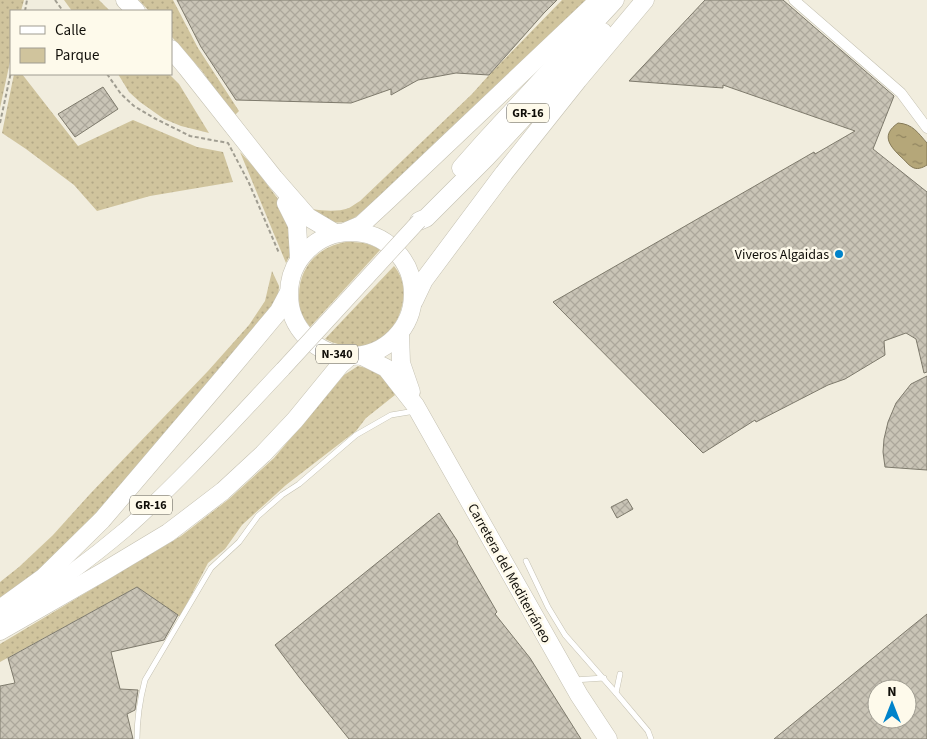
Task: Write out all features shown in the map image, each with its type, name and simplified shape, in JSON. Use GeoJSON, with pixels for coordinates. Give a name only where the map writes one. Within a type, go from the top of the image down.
{"type":"FeatureCollection","features":[{"type":"Feature","properties":{"kind":"highway"},"geometry":{"type":"LineString","coordinates":[[125,0],[135,10]]}},
{"type":"Feature","properties":{"kind":"highway"},"geometry":{"type":"LineString","coordinates":[[341,232],[361,225],[599,0]]}},
{"type":"Feature","properties":{"kind":"highway","name":"GR-16"},"geometry":{"type":"LineString","coordinates":[[419,221],[422,214],[484,142],[615,0]]}},
{"type":"Feature","properties":{"kind":"highway","name":"GR-16"},"geometry":{"type":"LineString","coordinates":[[419,221],[426,218],[486,158],[634,0]]}},
{"type":"Feature","properties":{"kind":"highway"},"geometry":{"type":"LineString","coordinates":[[414,301],[424,280],[504,173],[645,0]]}},
{"type":"Feature","properties":{"kind":"highway","name":"N-340"},"geometry":{"type":"LineString","coordinates":[[172,50],[274,178],[308,217],[341,232]]}},
{"type":"Feature","properties":{"kind":"highway","name":"N-340"},"geometry":{"type":"LineString","coordinates":[[274,178],[298,225],[299,258]]}},
{"type":"Feature","properties":{"kind":"highway","name":"N-340"},"geometry":{"type":"LineString","coordinates":[[341,232],[365,233],[382,239],[397,251],[407,266],[413,283],[414,301],[409,318],[400,334],[389,344],[376,351],[355,356],[330,353],[313,344],[295,322],[291,313],[288,294],[291,275],[299,258],[309,247],[322,238],[341,232]]}},
{"type":"Feature","properties":{"kind":"highway"},"geometry":{"type":"LineString","coordinates":[[0,609],[44,577],[102,520],[279,311],[288,294]]}},
{"type":"Feature","properties":{"kind":"highway","name":"Carretera del Mediterráneo"},"geometry":{"type":"LineString","coordinates":[[400,334],[401,363],[416,408]]}},
{"type":"Feature","properties":{"kind":"highway"},"geometry":{"type":"LineString","coordinates":[[0,631],[168,532],[223,491],[270,448],[340,365],[355,356]]}},
{"type":"Feature","properties":{"kind":"highway","name":"Carretera del Mediterráneo"},"geometry":{"type":"LineString","coordinates":[[355,356],[386,368],[416,408],[579,695],[608,739]]}},
{"type":"Feature","properties":{"kind":"main road","name":"GR-16"},"geometry":{"type":"LineString","coordinates":[[0,622],[76,569],[126,528],[201,457],[419,221]]}},
{"type":"Feature","properties":{"kind":"street"},"geometry":{"type":"LineString","coordinates":[[794,0],[901,93],[927,128]]}},
{"type":"Feature","properties":{"kind":"lane"},"geometry":{"type":"LineString","coordinates":[[137,739],[138,715],[145,680],[211,568],[239,542],[258,516],[356,435],[390,415],[416,408]]}},
{"type":"Feature","properties":{"kind":"lane"},"geometry":{"type":"LineString","coordinates":[[526,560],[548,607],[565,635],[648,731],[651,739]]}},
{"type":"Feature","properties":{"kind":"lane"},"geometry":{"type":"LineString","coordinates":[[616,693],[620,674]]}},
{"type":"Feature","properties":{"kind":"lane"},"geometry":{"type":"LineString","coordinates":[[571,680],[604,678]]}},
{"type":"Feature","properties":{"kind":"path"},"geometry":{"type":"LineString","coordinates":[[0,123],[10,75]]}},
{"type":"Feature","properties":{"kind":"path"},"geometry":{"type":"LineString","coordinates":[[108,75],[121,94],[134,106],[154,118],[190,136],[228,143],[249,183],[278,253]]}},
{"type":"Feature","properties":{"kind":"green space"},"geometry":{"type":"Polygon","coordinates":[[[0,0],[24,0],[21,10],[10,10],[10,62],[0,108],[0,0]]]}},
{"type":"Feature","properties":{"kind":"green space"},"geometry":{"type":"Polygon","coordinates":[[[64,0],[99,0],[109,10],[71,10],[64,0]]]}},
{"type":"Feature","properties":{"kind":"green space"},"geometry":{"type":"Polygon","coordinates":[[[139,0],[173,0],[198,48],[239,111],[234,116],[202,71],[172,37],[172,10],[148,10],[139,0]]]}},
{"type":"Feature","properties":{"kind":"green space"},"geometry":{"type":"Polygon","coordinates":[[[562,0],[589,0],[358,215],[348,221],[337,223],[320,220],[312,209],[340,210],[349,208],[360,201],[472,94],[562,0]]]}},
{"type":"Feature","properties":{"kind":"green space"},"geometry":{"type":"Polygon","coordinates":[[[14,75],[23,75],[78,146],[133,120],[197,147],[223,152],[233,182],[150,196],[97,211],[74,185],[2,133],[14,75]]]}},
{"type":"Feature","properties":{"kind":"green space"},"geometry":{"type":"Polygon","coordinates":[[[119,75],[170,75],[179,84],[209,133],[181,126],[164,119],[129,92],[119,75]]]}},
{"type":"Feature","properties":{"kind":"green space"},"geometry":{"type":"Polygon","coordinates":[[[240,152],[278,199],[288,216],[291,253],[286,263],[240,152]]]}},
{"type":"Feature","properties":{"kind":"green space"},"geometry":{"type":"Polygon","coordinates":[[[346,242],[368,244],[380,250],[310,327],[303,317],[300,308],[299,295],[303,275],[312,260],[319,253],[336,244],[346,242]]]}},
{"type":"Feature","properties":{"kind":"green space"},"geometry":{"type":"Polygon","coordinates":[[[394,266],[402,280],[403,295],[402,306],[391,329],[372,343],[361,346],[337,344],[325,339],[394,266]]]}},
{"type":"Feature","properties":{"kind":"green space"},"geometry":{"type":"Polygon","coordinates":[[[272,271],[279,286],[278,299],[204,393],[175,421],[106,503],[50,562],[0,600],[0,582],[53,535],[249,325],[265,301],[272,271]]]}},
{"type":"Feature","properties":{"kind":"green space"},"geometry":{"type":"Polygon","coordinates":[[[358,366],[381,374],[395,395],[366,418],[356,431],[286,485],[242,525],[225,549],[208,563],[180,617],[137,587],[0,662],[0,644],[181,536],[229,499],[274,458],[344,375],[358,366]]]}},
{"type":"Feature","properties":{"kind":"water"},"geometry":{"type":"Polygon","coordinates":[[[898,123],[911,127],[927,143],[927,165],[920,168],[912,167],[890,144],[888,136],[893,127],[898,123]]]}},
{"type":"Feature","properties":{"kind":"building"},"geometry":{"type":"Polygon","coordinates":[[[177,0],[557,0],[489,75],[456,73],[418,80],[391,95],[391,89],[351,103],[236,100],[201,47],[177,0]]]}},
{"type":"Feature","properties":{"kind":"building"},"geometry":{"type":"Polygon","coordinates":[[[705,0],[783,0],[894,96],[873,149],[927,192],[927,372],[924,373],[916,339],[906,333],[884,341],[885,355],[845,379],[828,385],[756,422],[755,420],[703,453],[553,302],[814,152],[815,154],[855,131],[723,85],[723,88],[629,81],[705,0]]]}},
{"type":"Feature","properties":{"kind":"building"},"geometry":{"type":"Polygon","coordinates":[[[103,87],[118,109],[75,137],[58,114],[103,87]]]}},
{"type":"Feature","properties":{"kind":"building"},"geometry":{"type":"Polygon","coordinates":[[[927,376],[927,470],[885,467],[884,439],[888,422],[896,403],[911,384],[927,376]]]}},
{"type":"Feature","properties":{"kind":"building"},"geometry":{"type":"Polygon","coordinates":[[[627,499],[633,509],[617,518],[611,507],[627,499]]]}},
{"type":"Feature","properties":{"kind":"building"},"geometry":{"type":"Polygon","coordinates":[[[439,513],[458,542],[497,612],[495,614],[530,658],[581,739],[349,739],[275,645],[439,513]]]}},
{"type":"Feature","properties":{"kind":"building"},"geometry":{"type":"Polygon","coordinates":[[[137,587],[178,615],[164,640],[111,652],[120,689],[138,690],[135,710],[127,714],[133,739],[0,739],[0,686],[15,683],[8,658],[137,587]]]}},
{"type":"Feature","properties":{"kind":"building"},"geometry":{"type":"Polygon","coordinates":[[[927,614],[927,739],[774,739],[927,614]]]}},
{"type":"Feature","properties":{"kind":"place","name":"Viveros Algaidas"},"geometry":{"type":"Point","coordinates":[839,254]}}]}
